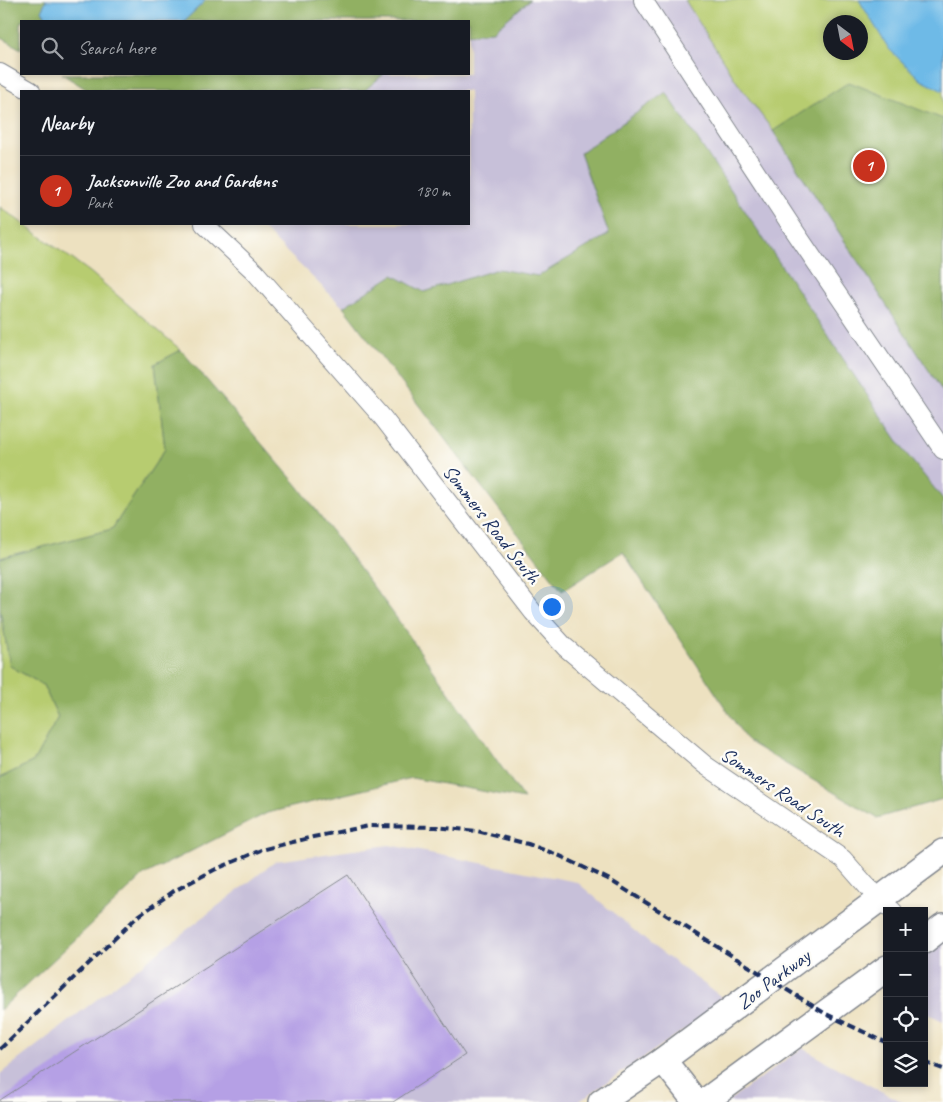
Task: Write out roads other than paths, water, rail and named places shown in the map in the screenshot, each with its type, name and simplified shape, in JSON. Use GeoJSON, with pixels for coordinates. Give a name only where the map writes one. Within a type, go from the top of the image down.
{"type":"FeatureCollection","features":[{"type":"Feature","properties":{"kind":"main road","name":"Zoo Parkway"},"geometry":{"type":"LineString","coordinates":[[600,1102],[886,905],[943,852]]}},
{"type":"Feature","properties":{"kind":"main road"},"geometry":{"type":"LineString","coordinates":[[704,1102],[883,971]]}},
{"type":"Feature","properties":{"kind":"main road"},"geometry":{"type":"LineString","coordinates":[[663,1060],[696,1102]]}},
{"type":"Feature","properties":{"kind":"street"},"geometry":{"type":"LineString","coordinates":[[643,0],[794,230],[943,450]]}},
{"type":"Feature","properties":{"kind":"street"},"geometry":{"type":"LineString","coordinates":[[0,72],[29,90]]}},
{"type":"Feature","properties":{"kind":"street","name":"Sommers Road South"},"geometry":{"type":"LineString","coordinates":[[205,225],[256,272],[383,418],[533,612],[565,646],[705,765],[843,859],[886,905]]}},
{"type":"Feature","properties":{"kind":"water"},"geometry":{"type":"Polygon","coordinates":[[[46,0],[206,0],[185,20],[47,20],[42,10],[46,0]]]}},
{"type":"Feature","properties":{"kind":"water"},"geometry":{"type":"Polygon","coordinates":[[[859,0],[943,0],[943,91],[921,80],[889,49],[859,0]]]}},
{"type":"Feature","properties":{"kind":"railway"},"geometry":{"type":"LineString","coordinates":[[0,1049],[137,917],[174,891],[214,870],[261,850],[369,826],[436,827],[477,831],[528,844],[558,855],[608,879],[826,1014],[885,1042]]}},
{"type":"Feature","properties":{"kind":"railway"},"geometry":{"type":"LineString","coordinates":[[928,1063],[943,1069]]}},
{"type":"Feature","properties":{"kind":"place","name":"Jacksonville Zoo and Gardens"},"geometry":{"type":"Point","coordinates":[869,166]}}]}
